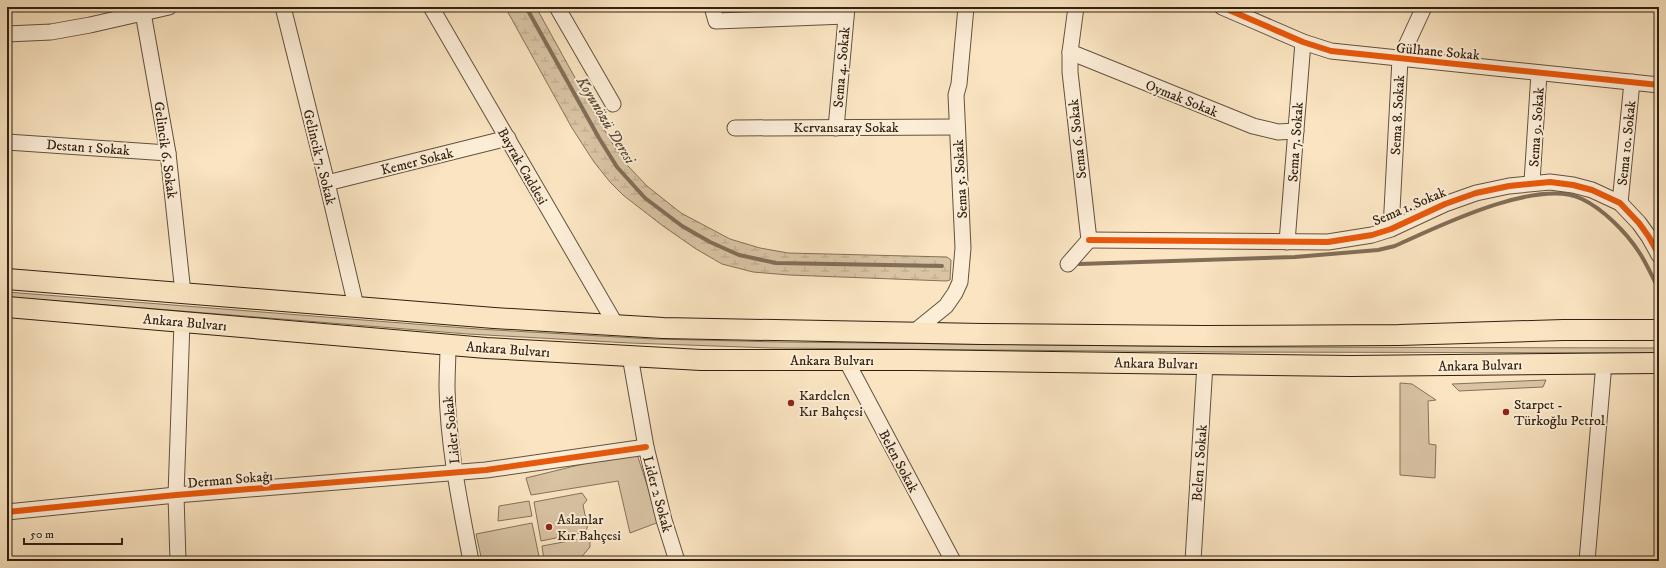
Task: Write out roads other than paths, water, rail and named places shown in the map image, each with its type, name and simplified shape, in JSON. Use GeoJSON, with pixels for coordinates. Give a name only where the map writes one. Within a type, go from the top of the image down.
{"type":"FeatureCollection","features":[{"type":"Feature","properties":{"kind":"main road","name":"Ankara Bulvarı"},"geometry":{"type":"LineString","coordinates":[[7,279],[494,318],[671,328],[1204,336],[1399,335],[1563,330],[1659,330]]}},
{"type":"Feature","properties":{"kind":"main road","name":"Ankara Bulvarı"},"geometry":{"type":"LineString","coordinates":[[7,307],[448,345],[701,360],[846,360],[1351,366],[1659,363]]}},
{"type":"Feature","properties":{"kind":"street"},"geometry":{"type":"LineString","coordinates":[[7,34],[51,32],[143,10],[169,7]]}},
{"type":"Feature","properties":{"kind":"street","name":"Gelincik 7. Sokak"},"geometry":{"type":"LineString","coordinates":[[283,7],[356,306]]}},
{"type":"Feature","properties":{"kind":"street","name":"Bayrak Caddesi"},"geometry":{"type":"LineString","coordinates":[[431,7],[616,325]]}},
{"type":"Feature","properties":{"kind":"street"},"geometry":{"type":"LineString","coordinates":[[557,7],[613,104]]}},
{"type":"Feature","properties":{"kind":"street","name":"Sema 5. Sokak"},"geometry":{"type":"LineString","coordinates":[[914,332],[946,306],[955,293],[960,282],[963,248],[956,95],[959,84],[966,7]]}},
{"type":"Feature","properties":{"kind":"street","name":"Sema 6. Sokak"},"geometry":{"type":"LineString","coordinates":[[1076,7],[1070,52],[1070,72],[1089,240]]}},
{"type":"Feature","properties":{"kind":"street","name":"Gülhane Sokak"},"geometry":{"type":"LineString","coordinates":[[1222,7],[1303,42],[1331,51],[1659,85]]}},
{"type":"Feature","properties":{"kind":"street","name":"Sema 8. Sokak"},"geometry":{"type":"LineString","coordinates":[[1391,229],[1400,59],[1424,7]]}},
{"type":"Feature","properties":{"kind":"street","name":"Gelincik 6. Sokak"},"geometry":{"type":"LineString","coordinates":[[143,10],[168,153],[183,293]]}},
{"type":"Feature","properties":{"kind":"street"},"geometry":{"type":"LineString","coordinates":[[714,14],[846,11]]}},
{"type":"Feature","properties":{"kind":"street","name":"Sema 4. Sokak"},"geometry":{"type":"LineString","coordinates":[[836,128],[846,11]]}},
{"type":"Feature","properties":{"kind":"street","name":"Sema 7. Sokak"},"geometry":{"type":"LineString","coordinates":[[1287,242],[1303,42]]}},
{"type":"Feature","properties":{"kind":"street","name":"Oymak Sokak"},"geometry":{"type":"LineString","coordinates":[[1070,52],[1253,126],[1278,132],[1296,131]]}},
{"type":"Feature","properties":{"kind":"street","name":"Sema 9. Sokak"},"geometry":{"type":"LineString","coordinates":[[1532,182],[1539,73]]}},
{"type":"Feature","properties":{"kind":"street","name":"Sema 10. Sokak"},"geometry":{"type":"LineString","coordinates":[[1620,203],[1632,82]]}},
{"type":"Feature","properties":{"kind":"street","name":"Kervansaray Sokak"},"geometry":{"type":"LineString","coordinates":[[735,128],[957,127]]}},
{"type":"Feature","properties":{"kind":"street","name":"Kemer Sokak"},"geometry":{"type":"LineString","coordinates":[[327,183],[508,138]]}},
{"type":"Feature","properties":{"kind":"street","name":"Destan 1 Sokak"},"geometry":{"type":"LineString","coordinates":[[7,142],[168,153]]}},
{"type":"Feature","properties":{"kind":"street","name":"Sema 1. Sokak"},"geometry":{"type":"LineString","coordinates":[[1089,240],[1328,242],[1372,235],[1391,229],[1445,204],[1476,193],[1532,182],[1550,182],[1573,185],[1592,190],[1620,203],[1654,237],[1659,254]]}},
{"type":"Feature","properties":{"kind":"street"},"geometry":{"type":"LineString","coordinates":[[1068,264],[1089,240]]}},
{"type":"Feature","properties":{"kind":"street"},"geometry":{"type":"LineString","coordinates":[[178,561],[176,496],[182,322]]}},
{"type":"Feature","properties":{"kind":"street","name":"Lider Sokak"},"geometry":{"type":"LineString","coordinates":[[448,345],[448,400],[455,472],[470,561]]}},
{"type":"Feature","properties":{"kind":"street","name":"Lider 2 Sokak"},"geometry":{"type":"LineString","coordinates":[[630,356],[646,447],[662,512],[677,561]]}},
{"type":"Feature","properties":{"kind":"street","name":"Belen Sokak"},"geometry":{"type":"LineString","coordinates":[[846,360],[953,561]]}},
{"type":"Feature","properties":{"kind":"street"},"geometry":{"type":"LineString","coordinates":[[1587,561],[1604,363]]}},
{"type":"Feature","properties":{"kind":"street","name":"Belen 1 Sokak"},"geometry":{"type":"LineString","coordinates":[[1192,561],[1205,364]]}},
{"type":"Feature","properties":{"kind":"street","name":"Derman Sokağı"},"geometry":{"type":"LineString","coordinates":[[7,512],[486,470],[646,447]]}},
{"type":"Feature","properties":{"kind":"waterway","name":"Koyunözü Deresi"},"geometry":{"type":"LineString","coordinates":[[526,7],[599,138],[617,167],[645,198],[682,226],[710,242],[739,255],[776,263],[942,266]]}},
{"type":"Feature","properties":{"kind":"waterway","name":"Koyunözü Deresi"},"geometry":{"type":"LineString","coordinates":[[1079,264],[1295,257],[1378,250],[1395,246],[1461,217],[1488,207],[1515,199],[1540,194],[1563,194],[1582,199],[1590,203],[1614,222],[1639,252],[1659,289]]}},
{"type":"Feature","properties":{"kind":"place","name":"Kardelen Kır Bahçesi"},"geometry":{"type":"Point","coordinates":[791,403]}},
{"type":"Feature","properties":{"kind":"place","name":"Starpet - Türkoğlu Petrol"},"geometry":{"type":"Point","coordinates":[1506,412]}},
{"type":"Feature","properties":{"kind":"place","name":"Aslanlar Kır Bahçesi"},"geometry":{"type":"Point","coordinates":[549,527]}}]}
